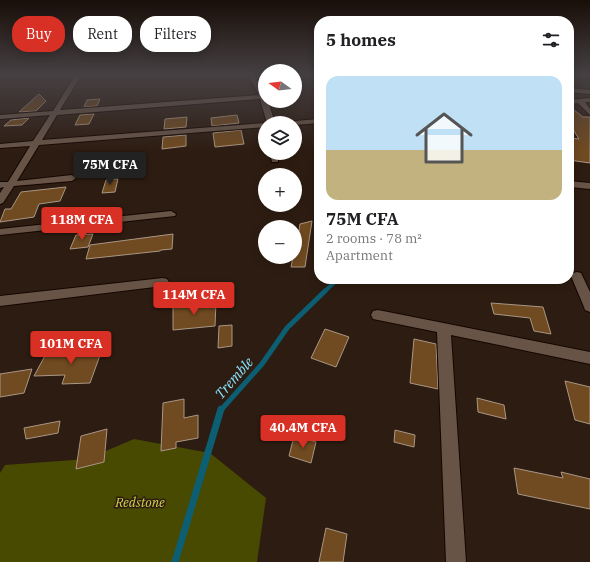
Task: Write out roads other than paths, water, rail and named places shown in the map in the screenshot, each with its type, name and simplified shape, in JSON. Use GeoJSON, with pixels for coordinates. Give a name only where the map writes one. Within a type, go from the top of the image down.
{"type":"FeatureCollection","features":[{"type":"Feature","properties":{"kind":"street"},"geometry":{"type":"LineString","coordinates":[[0,201],[63,100]]}},
{"type":"Feature","properties":{"kind":"street"},"geometry":{"type":"LineString","coordinates":[[0,117],[218,100]]}},
{"type":"Feature","properties":{"kind":"street"},"geometry":{"type":"LineString","coordinates":[[574,102],[588,100]]}},
{"type":"Feature","properties":{"kind":"street"},"geometry":{"type":"LineString","coordinates":[[580,101],[590,113]]}},
{"type":"Feature","properties":{"kind":"street"},"geometry":{"type":"LineString","coordinates":[[302,123],[314,122]]}},
{"type":"Feature","properties":{"kind":"street"},"geometry":{"type":"LineString","coordinates":[[0,146],[258,126]]}},
{"type":"Feature","properties":{"kind":"street"},"geometry":{"type":"LineString","coordinates":[[0,185],[72,178]]}},
{"type":"Feature","properties":{"kind":"street"},"geometry":{"type":"LineString","coordinates":[[574,184],[590,186]]}},
{"type":"Feature","properties":{"kind":"street"},"geometry":{"type":"LineString","coordinates":[[0,232],[171,214]]}},
{"type":"Feature","properties":{"kind":"street"},"geometry":{"type":"LineString","coordinates":[[577,276],[590,307]]}},
{"type":"Feature","properties":{"kind":"street"},"geometry":{"type":"LineString","coordinates":[[0,301],[163,282]]}},
{"type":"Feature","properties":{"kind":"street"},"geometry":{"type":"LineString","coordinates":[[378,315],[590,358]]}},
{"type":"Feature","properties":{"kind":"street"},"geometry":{"type":"LineString","coordinates":[[444,328],[456,562]]}},
{"type":"Feature","properties":{"kind":"waterway","name":"Tremble"},"geometry":{"type":"LineString","coordinates":[[324,292],[333,284]]}},
{"type":"Feature","properties":{"kind":"waterway","name":"Tremble"},"geometry":{"type":"LineString","coordinates":[[221,410],[262,364],[287,328],[325,291]]}},
{"type":"Feature","properties":{"kind":"waterway","name":"Tremble"},"geometry":{"type":"LineString","coordinates":[[175,562],[221,409]]}},
{"type":"Feature","properties":{"kind":"park label","name":"Redstone"},"geometry":{"type":"Point","coordinates":[140,502]}}]}
